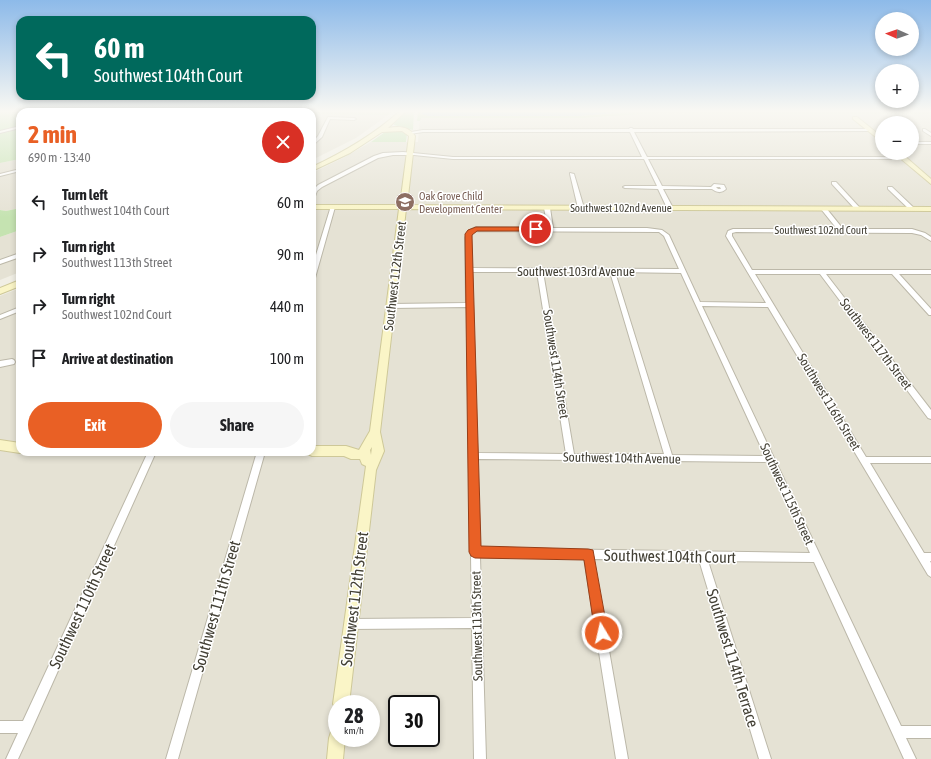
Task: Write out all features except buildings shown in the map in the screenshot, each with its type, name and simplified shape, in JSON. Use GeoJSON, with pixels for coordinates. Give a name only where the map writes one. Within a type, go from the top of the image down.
{"type":"FeatureCollection","features":[{"type":"Feature","properties":{"kind":"street"},"geometry":{"type":"LineString","coordinates":[[316,162],[344,147]]}},
{"type":"Feature","properties":{"kind":"street"},"geometry":{"type":"LineString","coordinates":[[316,167],[354,147]]}},
{"type":"Feature","properties":{"kind":"street","name":"Southwest 112th Street"},"geometry":{"type":"LineString","coordinates":[[342,695],[370,470],[367,465],[369,451],[375,432],[411,147]]}},
{"type":"Feature","properties":{"kind":"street"},"geometry":{"type":"LineString","coordinates":[[640,147],[670,208]]}},
{"type":"Feature","properties":{"kind":"street"},"geometry":{"type":"LineString","coordinates":[[316,189],[374,158],[385,154],[410,154],[458,158],[875,155]]}},
{"type":"Feature","properties":{"kind":"street"},"geometry":{"type":"LineString","coordinates":[[906,160],[928,177],[931,182]]}},
{"type":"Feature","properties":{"kind":"street"},"geometry":{"type":"LineString","coordinates":[[0,175],[16,171]]}},
{"type":"Feature","properties":{"kind":"street"},"geometry":{"type":"LineString","coordinates":[[572,174],[581,208]]}},
{"type":"Feature","properties":{"kind":"street"},"geometry":{"type":"LineString","coordinates":[[834,183],[858,209]]}},
{"type":"Feature","properties":{"kind":"street"},"geometry":{"type":"LineString","coordinates":[[625,187],[713,188]]}},
{"type":"Feature","properties":{"kind":"street"},"geometry":{"type":"LineString","coordinates":[[890,188],[912,209]]}},
{"type":"Feature","properties":{"kind":"street","name":"Southwest 102nd Avenue"},"geometry":{"type":"LineString","coordinates":[[316,206],[403,208],[931,209]]}},
{"type":"Feature","properties":{"kind":"street"},"geometry":{"type":"LineString","coordinates":[[316,264],[333,207]]}},
{"type":"Feature","properties":{"kind":"street"},"geometry":{"type":"LineString","coordinates":[[547,208],[550,229]]}},
{"type":"Feature","properties":{"kind":"street"},"geometry":{"type":"LineString","coordinates":[[824,209],[841,230]]}},
{"type":"Feature","properties":{"kind":"street","name":"Southwest 113th Street"},"geometry":{"type":"LineString","coordinates":[[480,759],[468,234],[476,229],[550,229]]}},
{"type":"Feature","properties":{"kind":"street","name":"Southwest 115th Street"},"geometry":{"type":"LineString","coordinates":[[550,229],[660,231],[666,235],[910,759]]}},
{"type":"Feature","properties":{"kind":"street","name":"Southwest 102nd Court"},"geometry":{"type":"LineString","coordinates":[[730,232],[735,230],[912,231],[923,234],[931,239]]}},
{"type":"Feature","properties":{"kind":"street","name":"Southwest 116th Street"},"geometry":{"type":"LineString","coordinates":[[730,232],[729,237],[863,460],[926,557],[931,572]]}},
{"type":"Feature","properties":{"kind":"street"},"geometry":{"type":"LineString","coordinates":[[0,262],[16,256]]}},
{"type":"Feature","properties":{"kind":"street","name":"Southwest 103rd Avenue"},"geometry":{"type":"LineString","coordinates":[[468,270],[683,271]]}},
{"type":"Feature","properties":{"kind":"street","name":"Southwest 114th Street"},"geometry":{"type":"LineString","coordinates":[[540,271],[571,457]]}},
{"type":"Feature","properties":{"kind":"street"},"geometry":{"type":"LineString","coordinates":[[612,271],[669,459]]}},
{"type":"Feature","properties":{"kind":"street"},"geometry":{"type":"LineString","coordinates":[[750,272],[931,272]]}},
{"type":"Feature","properties":{"kind":"street","name":"Southwest 117th Street"},"geometry":{"type":"LineString","coordinates":[[822,272],[931,416]]}},
{"type":"Feature","properties":{"kind":"street"},"geometry":{"type":"LineString","coordinates":[[894,272],[931,313]]}},
{"type":"Feature","properties":{"kind":"street"},"geometry":{"type":"LineString","coordinates":[[0,285],[16,279]]}},
{"type":"Feature","properties":{"kind":"street"},"geometry":{"type":"LineString","coordinates":[[0,291],[16,285]]}},
{"type":"Feature","properties":{"kind":"street"},"geometry":{"type":"LineString","coordinates":[[699,304],[771,305]]}},
{"type":"Feature","properties":{"kind":"street"},"geometry":{"type":"LineString","coordinates":[[391,306],[469,305]]}},
{"type":"Feature","properties":{"kind":"street"},"geometry":{"type":"LineString","coordinates":[[0,317],[16,311]]}},
{"type":"Feature","properties":{"kind":"street"},"geometry":{"type":"LineString","coordinates":[[0,364],[12,362]]}},
{"type":"Feature","properties":{"kind":"street"},"geometry":{"type":"LineString","coordinates":[[0,445],[16,447]]}},
{"type":"Feature","properties":{"kind":"street"},"geometry":{"type":"LineString","coordinates":[[316,451],[346,451],[351,454],[369,451]]}},
{"type":"Feature","properties":{"kind":"street","name":"Southwest 110th Street"},"geometry":{"type":"LineString","coordinates":[[12,759],[150,456]]}},
{"type":"Feature","properties":{"kind":"street","name":"Southwest 111th Street"},"geometry":{"type":"LineString","coordinates":[[172,759],[260,456]]}},
{"type":"Feature","properties":{"kind":"street","name":"Southwest 104th Avenue"},"geometry":{"type":"LineString","coordinates":[[473,456],[771,459]]}},
{"type":"Feature","properties":{"kind":"street"},"geometry":{"type":"LineString","coordinates":[[863,460],[931,460]]}},
{"type":"Feature","properties":{"kind":"street","name":"Southwest 104th Court"},"geometry":{"type":"LineString","coordinates":[[475,552],[817,558]]}},
{"type":"Feature","properties":{"kind":"street"},"geometry":{"type":"LineString","coordinates":[[588,554],[622,759]]}},
{"type":"Feature","properties":{"kind":"street","name":"Southwest 114th Terrace"},"geometry":{"type":"LineString","coordinates":[[702,557],[765,759]]}},
{"type":"Feature","properties":{"kind":"street"},"geometry":{"type":"LineString","coordinates":[[351,624],[477,623]]}},
{"type":"Feature","properties":{"kind":"street"},"geometry":{"type":"LineString","coordinates":[[0,726],[27,727]]}},
{"type":"Feature","properties":{"kind":"street"},"geometry":{"type":"LineString","coordinates":[[897,732],[931,732]]}},
{"type":"Feature","properties":{"kind":"street"},"geometry":{"type":"LineString","coordinates":[[335,759],[336,747]]}},
{"type":"Feature","properties":{"kind":"shaded area"},"geometry":{"type":"Polygon","coordinates":[[[316,147],[337,147],[316,158],[316,147]]]}},
{"type":"Feature","properties":{"kind":"shaded area"},"geometry":{"type":"Polygon","coordinates":[[[362,147],[875,147],[875,160],[919,160],[919,147],[931,147],[931,759],[0,759],[0,296],[16,290],[16,456],[316,456],[316,171],[362,147]]]}},
{"type":"Feature","properties":{"kind":"shaded area"},"geometry":{"type":"Polygon","coordinates":[[[16,160],[16,209],[6,211],[0,210],[0,163],[16,160]]]}},
{"type":"Feature","properties":{"kind":"shaded area"},"geometry":{"type":"Polygon","coordinates":[[[16,231],[16,274],[0,280],[0,237],[16,231]]]}},
{"type":"Feature","properties":{"kind":"green space"},"geometry":{"type":"Polygon","coordinates":[[[0,147],[16,147],[16,160],[0,163],[0,147]]]}},
{"type":"Feature","properties":{"kind":"green space"},"geometry":{"type":"Polygon","coordinates":[[[16,209],[16,231],[0,237],[0,210],[6,211],[16,209]]]}},
{"type":"Feature","properties":{"kind":"place","name":"Oak Grove Child Development Center"},"geometry":{"type":"Point","coordinates":[405,202]}},
{"type":"Feature","properties":{"kind":"route"},"geometry":{"type":"LineString","coordinates":[[536,229],[476,229],[470,231],[468,234],[475,552],[588,554],[602,633]]}}]}
